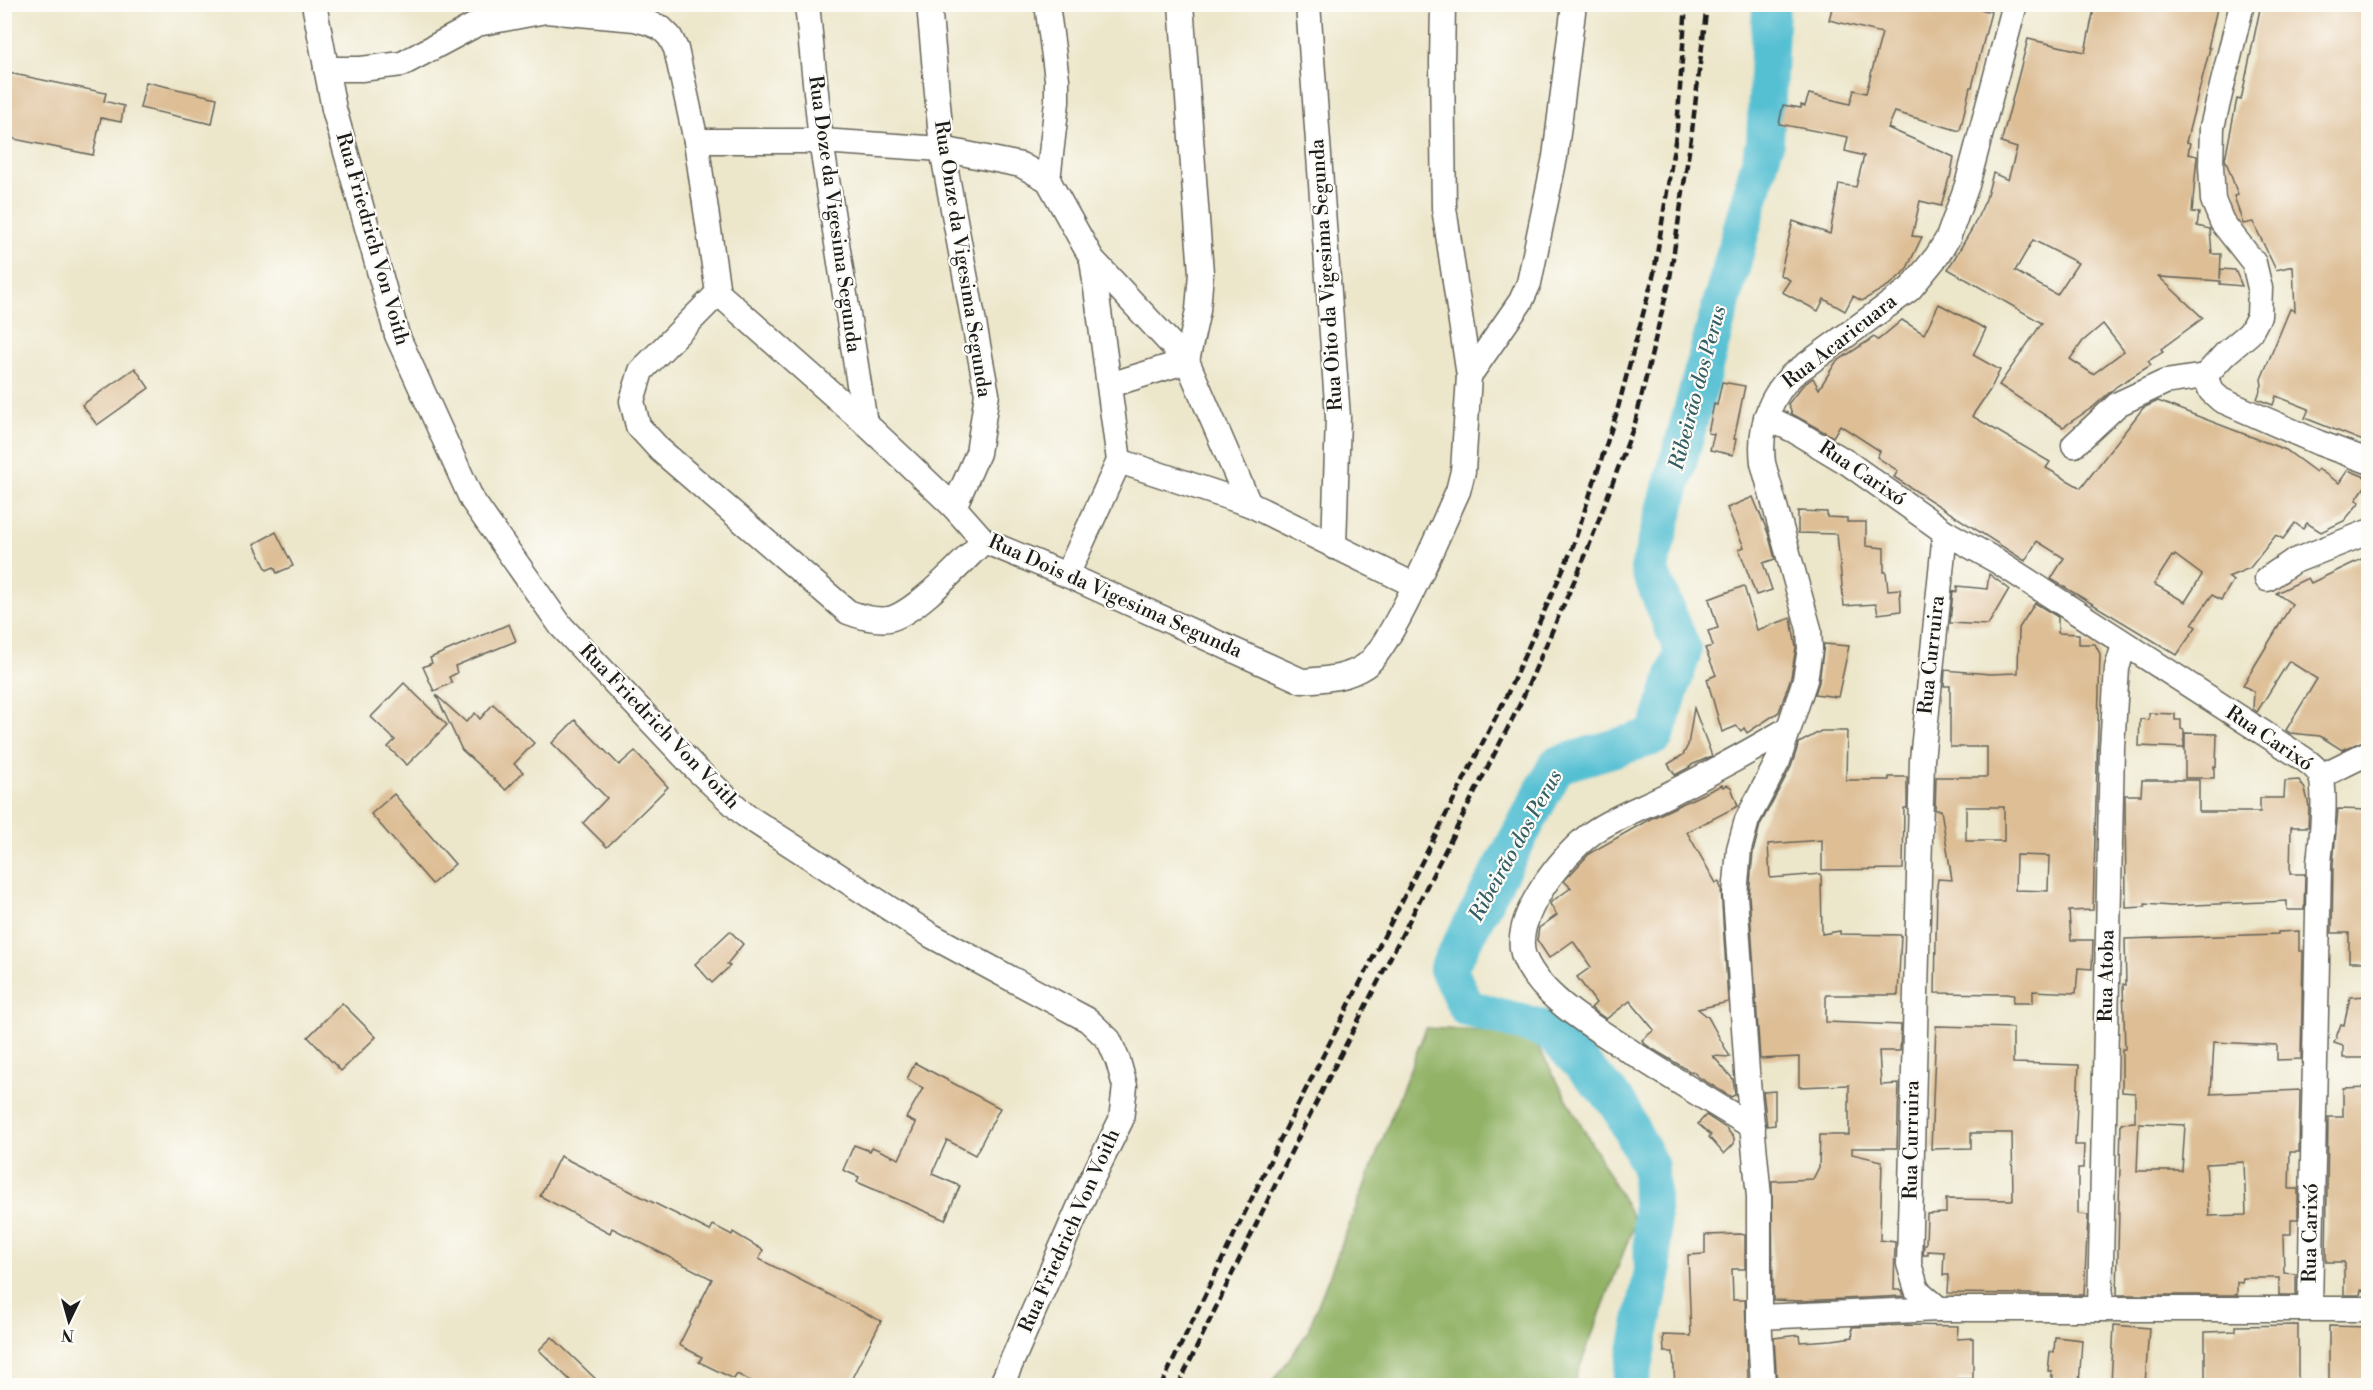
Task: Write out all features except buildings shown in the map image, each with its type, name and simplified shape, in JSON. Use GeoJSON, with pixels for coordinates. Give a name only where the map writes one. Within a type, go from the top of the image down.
{"type":"FeatureCollection","features":[{"type":"Feature","properties":{"kind":"street","name":"Rua Friedrich Von Voith"},"geometry":{"type":"LineString","coordinates":[[314,4],[334,109],[397,335],[472,500],[561,626],[696,769],[745,815],[932,936],[1088,1020],[1109,1040],[1125,1086],[1121,1120],[1087,1189],[1001,1386]]}},
{"type":"Feature","properties":{"kind":"street","name":"Rua Doze da Vigesima Segunda"},"geometry":{"type":"LineString","coordinates":[[807,4],[821,141],[865,423]]}},
{"type":"Feature","properties":{"kind":"street","name":"Rua Onze da Vigesima Segunda"},"geometry":{"type":"LineString","coordinates":[[930,4],[942,148],[987,394],[978,453],[954,507]]}},
{"type":"Feature","properties":{"kind":"street"},"geometry":{"type":"LineString","coordinates":[[1047,4],[1057,79],[1057,102],[1048,180]]}},
{"type":"Feature","properties":{"kind":"street"},"geometry":{"type":"LineString","coordinates":[[1181,4],[1201,273],[1198,310],[1187,361]]}},
{"type":"Feature","properties":{"kind":"street","name":"Rua Oito da Vigesima Segunda"},"geometry":{"type":"LineString","coordinates":[[1308,4],[1338,417],[1334,546]]}},
{"type":"Feature","properties":{"kind":"street","name":"Rua Dois da Vigesima Segunda"},"geometry":{"type":"LineString","coordinates":[[718,293],[865,423],[954,507],[984,541],[1067,575],[1302,681],[1342,678],[1366,665],[1386,642],[1458,491],[1462,471],[1469,376],[1444,208],[1443,4]]}},
{"type":"Feature","properties":{"kind":"street"},"geometry":{"type":"LineString","coordinates":[[1469,376],[1521,301],[1528,283],[1556,157],[1574,4]]}},
{"type":"Feature","properties":{"kind":"street","name":"Rua Acaricuara"},"geometry":{"type":"LineString","coordinates":[[1763,1386],[1759,1317],[1760,1216],[1746,1072],[1735,895],[1736,872],[1747,820],[1778,761],[1805,680],[1810,649],[1809,629],[1763,463],[1761,448],[1766,417],[1778,390],[1792,375],[1910,289],[1948,238],[1967,185],[2015,4]]}},
{"type":"Feature","properties":{"kind":"street"},"geometry":{"type":"LineString","coordinates":[[2074,445],[2118,404],[2165,382],[2205,376],[2225,354],[2250,333],[2259,316],[2260,288],[2254,263],[2222,222],[2213,200],[2211,166],[2212,127],[2242,4]]}},
{"type":"Feature","properties":{"kind":"street"},"geometry":{"type":"LineString","coordinates":[[326,69],[361,69],[402,64],[477,24],[546,11],[635,19],[661,28],[673,43],[696,141],[718,293],[641,371],[632,401],[638,426],[660,450],[848,612],[866,619],[890,618],[914,606],[984,541]]}},
{"type":"Feature","properties":{"kind":"street"},"geometry":{"type":"LineString","coordinates":[[696,141],[821,141],[942,148],[1021,165],[1048,180],[1092,259],[1187,361],[1249,504]]}},
{"type":"Feature","properties":{"kind":"street"},"geometry":{"type":"LineString","coordinates":[[1067,575],[1119,461],[1092,259]]}},
{"type":"Feature","properties":{"kind":"street"},"geometry":{"type":"LineString","coordinates":[[1110,384],[1187,361]]}},
{"type":"Feature","properties":{"kind":"street"},"geometry":{"type":"LineString","coordinates":[[2205,376],[2211,391],[2221,400],[2319,443],[2368,461]]}},
{"type":"Feature","properties":{"kind":"street","name":"Rua Carixó"},"geometry":{"type":"LineString","coordinates":[[1766,417],[1793,430],[1848,463],[1945,532],[1997,561],[2310,763],[2321,776],[2323,802],[2319,863],[2310,1308]]}},
{"type":"Feature","properties":{"kind":"street"},"geometry":{"type":"LineString","coordinates":[[1119,461],[1249,504],[1414,585]]}},
{"type":"Feature","properties":{"kind":"street","name":"Rua Curruira"},"geometry":{"type":"LineString","coordinates":[[1939,1309],[1917,1290],[1909,1264],[1922,760],[1945,532]]}},
{"type":"Feature","properties":{"kind":"street"},"geometry":{"type":"LineString","coordinates":[[2267,579],[2292,562],[2368,532]]}},
{"type":"Feature","properties":{"kind":"street","name":"Rua Atoba"},"geometry":{"type":"LineString","coordinates":[[2100,1309],[2112,747],[2117,668],[2124,645]]}},
{"type":"Feature","properties":{"kind":"street"},"geometry":{"type":"LineString","coordinates":[[1752,1127],[1655,1067],[1560,1003],[1525,958],[1521,941],[1524,925],[1539,894],[1563,858],[1593,832],[1712,773],[1788,729]]}},
{"type":"Feature","properties":{"kind":"street"},"geometry":{"type":"LineString","coordinates":[[2321,776],[2368,753]]}},
{"type":"Feature","properties":{"kind":"street"},"geometry":{"type":"LineString","coordinates":[[1759,1317],[1939,1309],[2368,1309]]}},
{"type":"Feature","properties":{"kind":"green space"},"geometry":{"type":"Polygon","coordinates":[[[1426,1028],[1531,1034],[1635,1222],[1573,1385],[1271,1385],[1307,1333],[1426,1028]]]}},
{"type":"Feature","properties":{"kind":"waterway","name":"Ribeirão dos Perus"},"geometry":{"type":"LineString","coordinates":[[1630,1386],[1653,1271],[1650,1167],[1618,1103],[1549,1030],[1467,1008],[1448,969],[1557,765],[1655,736],[1683,651],[1649,569],[1765,143],[1771,4]]}},
{"type":"Feature","properties":{"kind":"railway"},"geometry":{"type":"LineString","coordinates":[[1161,1386],[1280,1140],[1506,697],[1572,549],[1616,415],[1654,273],[1677,129],[1686,4]]}},
{"type":"Feature","properties":{"kind":"railway"},"geometry":{"type":"LineString","coordinates":[[1178,1386],[1294,1146],[1520,704],[1586,554],[1635,423],[1670,278],[1692,131],[1707,4]]}}]}
